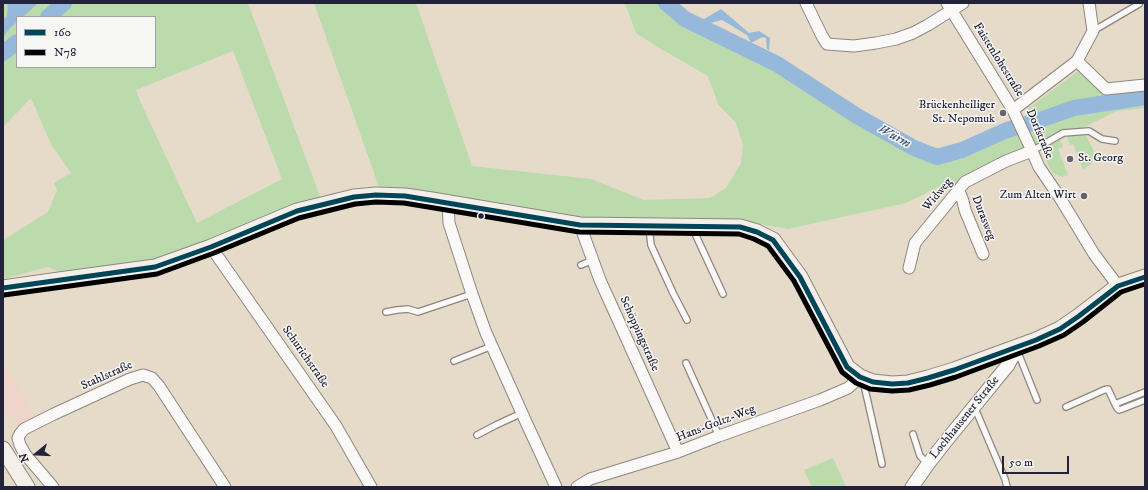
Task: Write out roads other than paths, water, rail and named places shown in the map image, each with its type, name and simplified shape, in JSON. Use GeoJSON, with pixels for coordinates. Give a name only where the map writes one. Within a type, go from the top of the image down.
{"type":"FeatureCollection","features":[{"type":"Feature","properties":{"kind":"main road"},"geometry":{"type":"LineString","coordinates":[[3,288],[156,267],[211,247],[297,211],[354,197],[376,195],[405,196],[448,202],[580,225],[740,227],[757,232],[773,240],[800,277],[847,367],[860,377],[873,382],[892,384],[908,383],[928,378],[1017,348],[1036,340],[1060,329],[1118,286],[1145,277]]}},
{"type":"Feature","properties":{"kind":"main road"},"geometry":{"type":"LineString","coordinates":[[3,449],[27,487]]}},
{"type":"Feature","properties":{"kind":"street"},"geometry":{"type":"LineString","coordinates":[[806,3],[827,44],[854,46],[896,39],[913,33],[949,7],[963,3]]}},
{"type":"Feature","properties":{"kind":"street"},"geometry":{"type":"LineString","coordinates":[[1089,3],[1093,31]]}},
{"type":"Feature","properties":{"kind":"street","name":"Faistenlohestraße"},"geometry":{"type":"LineString","coordinates":[[949,7],[1015,115]]}},
{"type":"Feature","properties":{"kind":"street","name":"Dorfstraße"},"geometry":{"type":"LineString","coordinates":[[1093,31],[1077,61],[1015,115],[1039,167],[1094,254],[1118,286]]}},
{"type":"Feature","properties":{"kind":"street"},"geometry":{"type":"LineString","coordinates":[[1077,61],[1106,89],[1145,85]]}},
{"type":"Feature","properties":{"kind":"street","name":"Widweg"},"geometry":{"type":"LineString","coordinates":[[909,268],[915,243],[965,182],[1006,161],[1032,150]]}},
{"type":"Feature","properties":{"kind":"street","name":"Durasweg"},"geometry":{"type":"LineString","coordinates":[[959,191],[983,254]]}},
{"type":"Feature","properties":{"kind":"street"},"geometry":{"type":"LineString","coordinates":[[448,202],[449,223],[472,294],[492,346],[556,487]]}},
{"type":"Feature","properties":{"kind":"street","name":"Schöppingstraße"},"geometry":{"type":"LineString","coordinates":[[580,225],[600,280],[678,452]]}},
{"type":"Feature","properties":{"kind":"street","name":"Schurichstraße"},"geometry":{"type":"LineString","coordinates":[[211,247],[336,426],[371,487]]}},
{"type":"Feature","properties":{"kind":"street","name":"Lochhausener Straße"},"geometry":{"type":"LineString","coordinates":[[912,487],[928,464],[1008,365],[1017,348]]}},
{"type":"Feature","properties":{"kind":"street","name":"Stahlstraße"},"geometry":{"type":"LineString","coordinates":[[53,487],[25,454],[18,438],[20,434],[24,429],[54,414],[143,374],[152,378],[159,386],[225,487]]}},
{"type":"Feature","properties":{"kind":"street","name":"Hans-Goltz-Weg"},"geometry":{"type":"LineString","coordinates":[[577,487],[590,479],[678,452],[820,400],[848,388],[860,377]]}},
{"type":"Feature","properties":{"kind":"lane"},"geometry":{"type":"LineString","coordinates":[[1093,31],[1139,4]]}},
{"type":"Feature","properties":{"kind":"lane"},"geometry":{"type":"LineString","coordinates":[[1032,150],[1063,133],[1089,131],[1102,139],[1115,141]]}},
{"type":"Feature","properties":{"kind":"lane"},"geometry":{"type":"LineString","coordinates":[[649,226],[653,251],[687,320]]}},
{"type":"Feature","properties":{"kind":"lane"},"geometry":{"type":"LineString","coordinates":[[692,227],[723,294]]}},
{"type":"Feature","properties":{"kind":"lane"},"geometry":{"type":"LineString","coordinates":[[581,265],[593,260]]}},
{"type":"Feature","properties":{"kind":"lane"},"geometry":{"type":"LineString","coordinates":[[386,312],[408,309],[418,312],[472,294]]}},
{"type":"Feature","properties":{"kind":"lane"},"geometry":{"type":"LineString","coordinates":[[454,361],[492,346]]}},
{"type":"Feature","properties":{"kind":"lane"},"geometry":{"type":"LineString","coordinates":[[1017,348],[1037,400]]}},
{"type":"Feature","properties":{"kind":"lane"},"geometry":{"type":"LineString","coordinates":[[686,363],[719,436]]}},
{"type":"Feature","properties":{"kind":"lane"},"geometry":{"type":"LineString","coordinates":[[860,377],[865,389],[882,464]]}},
{"type":"Feature","properties":{"kind":"lane"},"geometry":{"type":"LineString","coordinates":[[1066,407],[1108,389],[1119,410],[1145,400]]}},
{"type":"Feature","properties":{"kind":"lane"},"geometry":{"type":"LineString","coordinates":[[1115,404],[1145,392]]}},
{"type":"Feature","properties":{"kind":"lane"},"geometry":{"type":"LineString","coordinates":[[974,406],[1007,487]]}},
{"type":"Feature","properties":{"kind":"lane"},"geometry":{"type":"LineString","coordinates":[[477,435],[522,413]]}},
{"type":"Feature","properties":{"kind":"lane"},"geometry":{"type":"LineString","coordinates":[[913,434],[920,456],[928,464]]}},
{"type":"Feature","properties":{"kind":"water"},"geometry":{"type":"Polygon","coordinates":[[[8,3],[38,3],[24,16],[16,16],[16,23],[3,37],[3,20],[7,16],[8,3]]]}},
{"type":"Feature","properties":{"kind":"water"},"geometry":{"type":"Polygon","coordinates":[[[721,9],[749,33],[759,31],[770,38],[769,50],[767,49],[766,38],[762,37],[751,43],[747,35],[722,20],[706,24],[701,21],[721,9]]]}},
{"type":"Feature","properties":{"kind":"waterway","name":"Würm"},"geometry":{"type":"LineString","coordinates":[[49,16],[64,3]]}},
{"type":"Feature","properties":{"kind":"waterway","name":"Würm"},"geometry":{"type":"LineString","coordinates":[[666,3],[685,19],[777,64],[857,116],[914,148],[937,157],[962,150],[1007,130],[1074,108],[1145,97]]}},
{"type":"Feature","properties":{"kind":"waterway","name":"Würm"},"geometry":{"type":"LineString","coordinates":[[3,53],[16,43]]}},
{"type":"Feature","properties":{"kind":"place","name":"Brückenheiliger St. Nepomuk"},"geometry":{"type":"Point","coordinates":[1003,113]}},
{"type":"Feature","properties":{"kind":"place","name":"St. Georg"},"geometry":{"type":"Point","coordinates":[1070,159]}},
{"type":"Feature","properties":{"kind":"place","name":"Zum Alten Wirt"},"geometry":{"type":"Point","coordinates":[1084,196]}}]}
